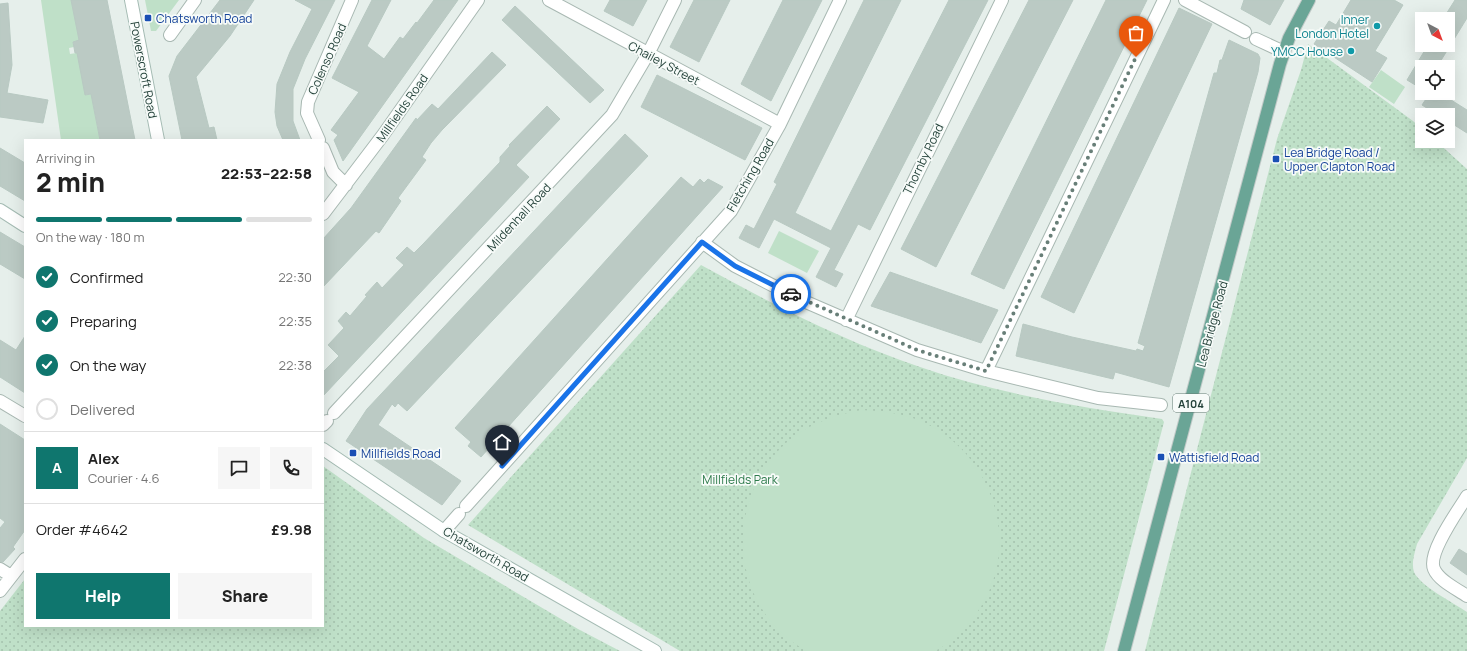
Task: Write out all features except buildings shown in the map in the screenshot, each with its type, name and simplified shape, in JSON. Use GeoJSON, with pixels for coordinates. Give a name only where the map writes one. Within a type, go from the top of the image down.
{"type":"FeatureCollection","features":[{"type":"Feature","properties":{"kind":"main road","name":"Lea Bridge Road"},"geometry":{"type":"LineString","coordinates":[[1124,651],[1284,52],[1289,38],[1309,0]]}},
{"type":"Feature","properties":{"kind":"street","name":"Powerscroft Road"},"geometry":{"type":"LineString","coordinates":[[131,0],[158,139]]}},
{"type":"Feature","properties":{"kind":"street"},"geometry":{"type":"LineString","coordinates":[[170,35],[195,0]]}},
{"type":"Feature","properties":{"kind":"street","name":"Colenso Road"},"geometry":{"type":"LineString","coordinates":[[320,139],[308,112],[308,102],[352,0]]}},
{"type":"Feature","properties":{"kind":"street","name":"Millfields Road"},"geometry":{"type":"LineString","coordinates":[[324,213],[346,185],[478,0]]}},
{"type":"Feature","properties":{"kind":"street","name":"Chailey Street"},"geometry":{"type":"LineString","coordinates":[[549,0],[780,124]]}},
{"type":"Feature","properties":{"kind":"street","name":"Mildenhall Road"},"geometry":{"type":"LineString","coordinates":[[328,420],[612,115],[648,54],[675,0]]}},
{"type":"Feature","properties":{"kind":"street","name":"Fletching Road"},"geometry":{"type":"LineString","coordinates":[[444,530],[731,210],[780,124],[840,0]]}},
{"type":"Feature","properties":{"kind":"street","name":"Thornby Road"},"geometry":{"type":"LineString","coordinates":[[846,320],[1002,0]]}},
{"type":"Feature","properties":{"kind":"street"},"geometry":{"type":"LineString","coordinates":[[986,371],[1164,0]]}},
{"type":"Feature","properties":{"kind":"street"},"geometry":{"type":"LineString","coordinates":[[1185,0],[1245,32]]}},
{"type":"Feature","properties":{"kind":"street"},"geometry":{"type":"LineString","coordinates":[[1256,39],[1284,52]]}},
{"type":"Feature","properties":{"kind":"street"},"geometry":{"type":"LineString","coordinates":[[324,150],[333,172],[346,185]]}},
{"type":"Feature","properties":{"kind":"street"},"geometry":{"type":"LineString","coordinates":[[0,210],[24,225]]}},
{"type":"Feature","properties":{"kind":"street"},"geometry":{"type":"LineString","coordinates":[[702,242],[735,266],[846,320],[917,350],[986,371],[1098,398],[1161,405]]}},
{"type":"Feature","properties":{"kind":"street"},"geometry":{"type":"LineString","coordinates":[[0,401],[24,415]]}},
{"type":"Feature","properties":{"kind":"street","name":"Chatsworth Road"},"geometry":{"type":"LineString","coordinates":[[324,449],[444,530],[655,651]]}},
{"type":"Feature","properties":{"kind":"street"},"geometry":{"type":"LineString","coordinates":[[1467,496],[1435,551],[1432,563],[1439,577],[1467,596]]}},
{"type":"Feature","properties":{"kind":"street"},"geometry":{"type":"LineString","coordinates":[[0,591],[24,560]]}},
{"type":"Feature","properties":{"kind":"street"},"geometry":{"type":"LineString","coordinates":[[0,569],[11,576]]}},
{"type":"Feature","properties":{"kind":"green space"},"geometry":{"type":"Polygon","coordinates":[[[41,0],[72,0],[87,39],[73,42],[74,47],[69,48],[70,54],[89,51],[84,88],[86,95],[108,91],[110,100],[93,103],[100,139],[61,139],[41,0]]]}},
{"type":"Feature","properties":{"kind":"green space"},"geometry":{"type":"Polygon","coordinates":[[[145,0],[179,0],[156,31],[151,31],[145,0]]]}},
{"type":"Feature","properties":{"kind":"green space"},"geometry":{"type":"Polygon","coordinates":[[[1308,44],[1415,123],[1415,148],[1444,148],[1467,169],[1467,458],[1417,544],[1413,565],[1414,572],[1423,583],[1467,612],[1467,651],[1145,651],[1277,139],[1301,70],[1308,44]]]}},
{"type":"Feature","properties":{"kind":"green space"},"geometry":{"type":"Polygon","coordinates":[[[1381,70],[1405,87],[1394,104],[1369,87],[1381,70]]]}},
{"type":"Feature","properties":{"kind":"green space"},"geometry":{"type":"Polygon","coordinates":[[[779,231],[819,251],[807,273],[768,253],[779,231]]]}},
{"type":"Feature","properties":{"kind":"green space","name":"Millfields Park"},"geometry":{"type":"Polygon","coordinates":[[[701,265],[808,321],[863,346],[920,367],[979,385],[1040,399],[1162,419],[1164,422],[1104,651],[680,651],[468,525],[701,265]]]}},
{"type":"Feature","properties":{"kind":"green space"},"geometry":{"type":"Polygon","coordinates":[[[861,410],[908,416],[923,422],[949,438],[971,459],[986,485],[996,513],[999,542],[996,571],[985,599],[967,625],[947,644],[938,650],[807,651],[782,633],[764,611],[751,586],[744,558],[743,530],[749,502],[760,475],[778,451],[796,435],[827,419],[861,410]]]}},
{"type":"Feature","properties":{"kind":"green space"},"geometry":{"type":"Polygon","coordinates":[[[324,467],[424,538],[578,629],[620,651],[0,651],[0,611],[24,580],[24,627],[324,627],[324,467]]]}},
{"type":"Feature","properties":{"kind":"way so far"},"geometry":{"type":"LineString","coordinates":[[791,294],[833,314],[917,350],[986,371],[1136,57]]}},
{"type":"Feature","properties":{"kind":"place","name":"Chatsworth Road"},"geometry":{"type":"Point","coordinates":[148,18]}},
{"type":"Feature","properties":{"kind":"place","name":"Inner London Hotel"},"geometry":{"type":"Point","coordinates":[1377,26]}},
{"type":"Feature","properties":{"kind":"place","name":"YMCC House"},"geometry":{"type":"Point","coordinates":[1351,51]}},
{"type":"Feature","properties":{"kind":"place","name":"Lea Bridge Road / Upper Clapton Road"},"geometry":{"type":"Point","coordinates":[1276,159]}},
{"type":"Feature","properties":{"kind":"place","name":"Millfields Road"},"geometry":{"type":"Point","coordinates":[353,453]}},
{"type":"Feature","properties":{"kind":"place","name":"Wattisfield Road"},"geometry":{"type":"Point","coordinates":[1161,457]}},
{"type":"Feature","properties":{"kind":"route"},"geometry":{"type":"LineString","coordinates":[[502,466],[702,242],[735,266],[791,294]]}}]}
